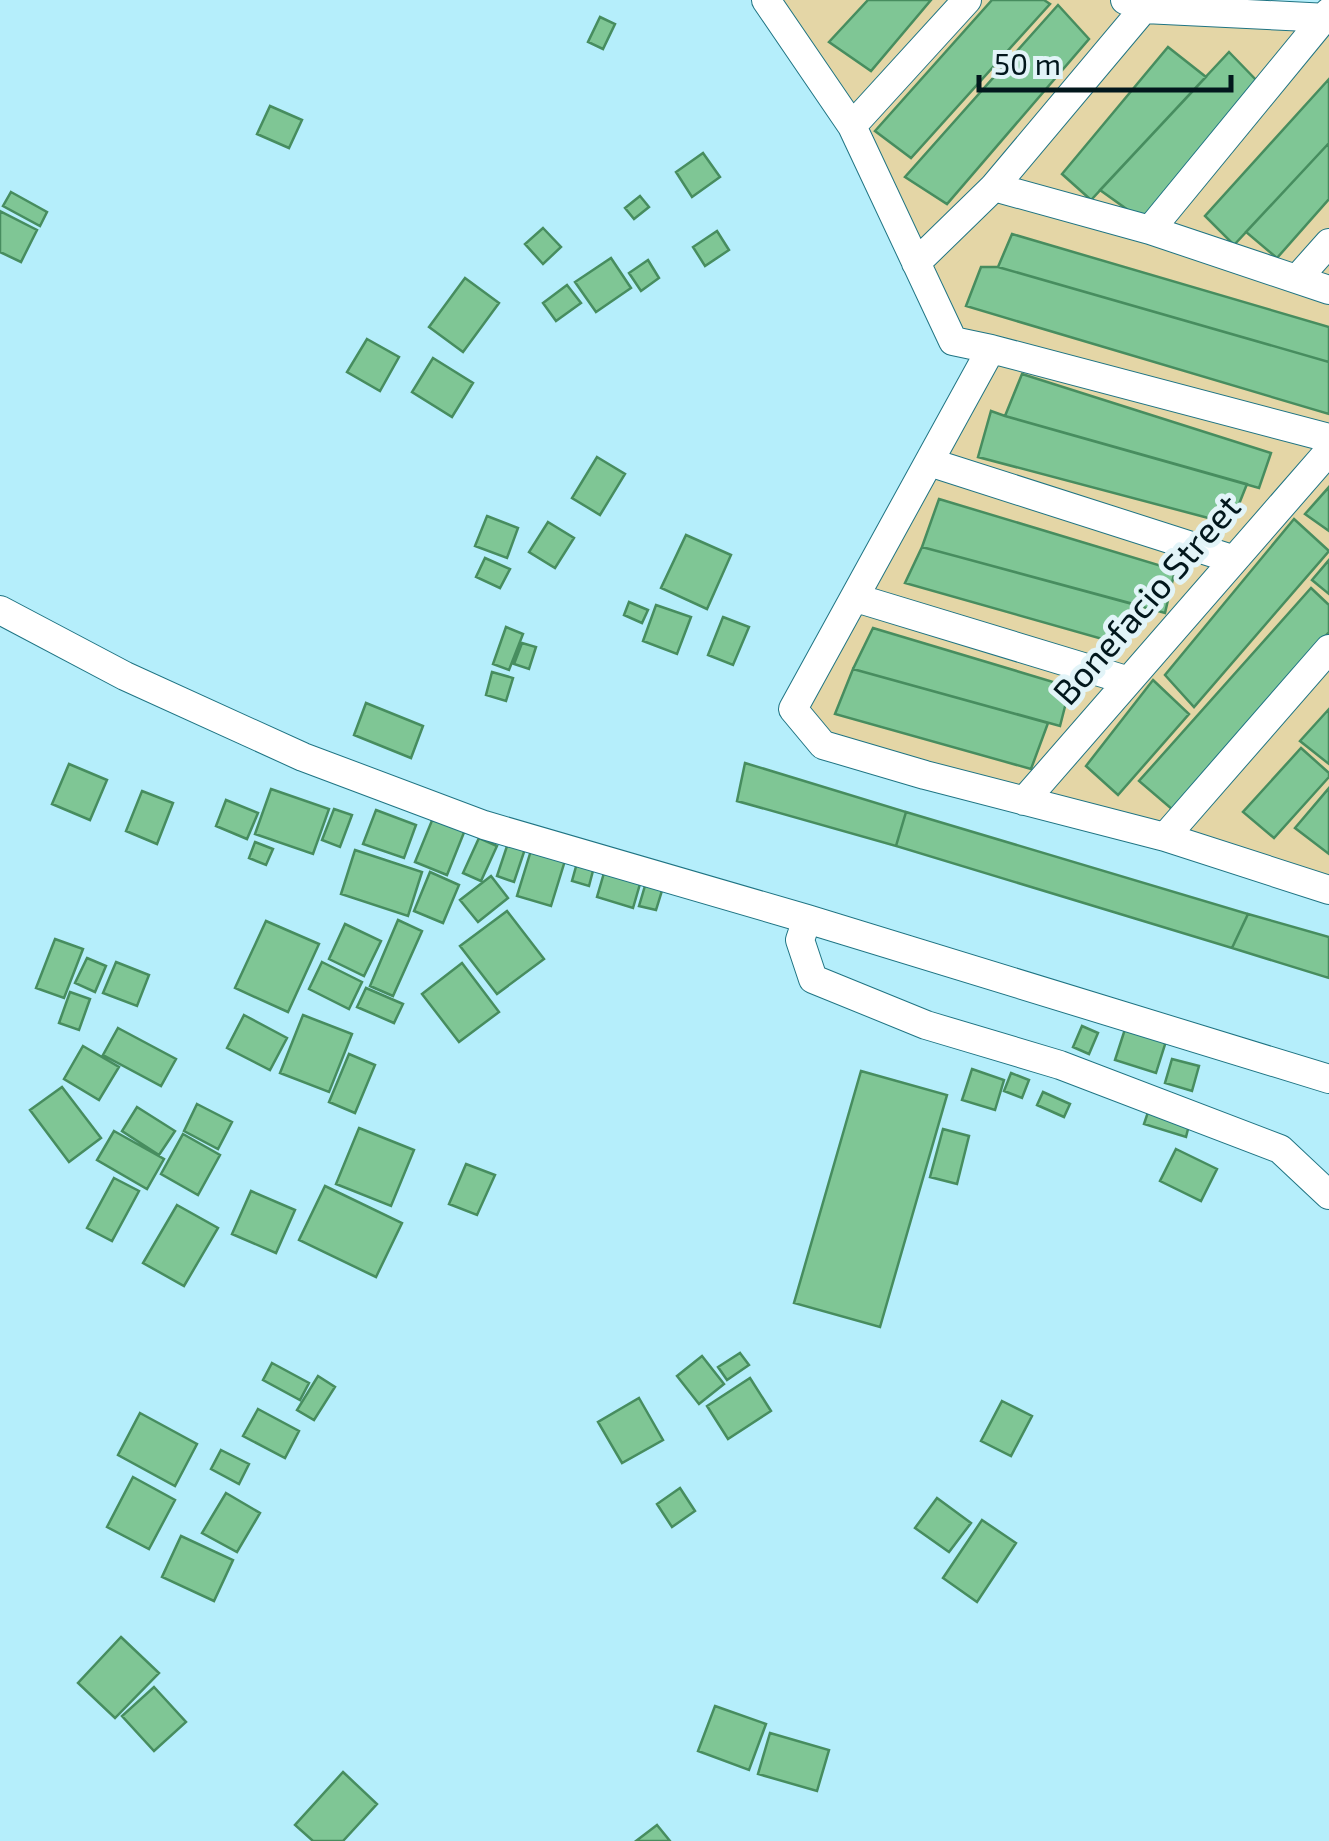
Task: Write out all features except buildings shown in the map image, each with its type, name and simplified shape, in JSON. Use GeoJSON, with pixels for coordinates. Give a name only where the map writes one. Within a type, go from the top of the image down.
{"type":"FeatureCollection","features":[{"type":"Feature","properties":{"kind":"street"},"geometry":{"type":"LineString","coordinates":[[766,0],[852,126],[953,341],[1329,438]]}},
{"type":"Feature","properties":{"kind":"street"},"geometry":{"type":"LineString","coordinates":[[852,126],[967,0]]}},
{"type":"Feature","properties":{"kind":"street"},"geometry":{"type":"LineString","coordinates":[[916,263],[994,187],[1140,3],[1327,16]]}},
{"type":"Feature","properties":{"kind":"street"},"geometry":{"type":"LineString","coordinates":[[1150,230],[1327,16]]}},
{"type":"Feature","properties":{"kind":"street"},"geometry":{"type":"LineString","coordinates":[[994,187],[1150,230],[1329,290]]}},
{"type":"Feature","properties":{"kind":"street"},"geometry":{"type":"LineString","coordinates":[[1297,279],[1329,243]]}},
{"type":"Feature","properties":{"kind":"street"},"geometry":{"type":"LineString","coordinates":[[992,349],[792,709],[823,745],[1165,837],[1329,890]]}},
{"type":"Feature","properties":{"kind":"street","name":"Bonefacio Street"},"geometry":{"type":"LineString","coordinates":[[1024,801],[1329,451]]}},
{"type":"Feature","properties":{"kind":"street"},"geometry":{"type":"LineString","coordinates":[[929,462],[1232,559]]}},
{"type":"Feature","properties":{"kind":"street"},"geometry":{"type":"LineString","coordinates":[[856,598],[1126,680]]}},
{"type":"Feature","properties":{"kind":"street"},"geometry":{"type":"LineString","coordinates":[[0,610],[125,676],[321,764],[484,825],[1329,1079]]}},
{"type":"Feature","properties":{"kind":"street"},"geometry":{"type":"LineString","coordinates":[[1165,837],[1329,649]]}},
{"type":"Feature","properties":{"kind":"street"},"geometry":{"type":"LineString","coordinates":[[807,919],[800,940],[812,979],[926,1025],[1060,1065],[1280,1149],[1329,1195]]}},
{"type":"Feature","properties":{"kind":"shaded area"},"geometry":{"type":"Polygon","coordinates":[[[766,0],[1151,0],[1329,18],[1329,890],[823,745],[793,709],[991,350],[953,341],[852,126],[766,0]]]}}]}
